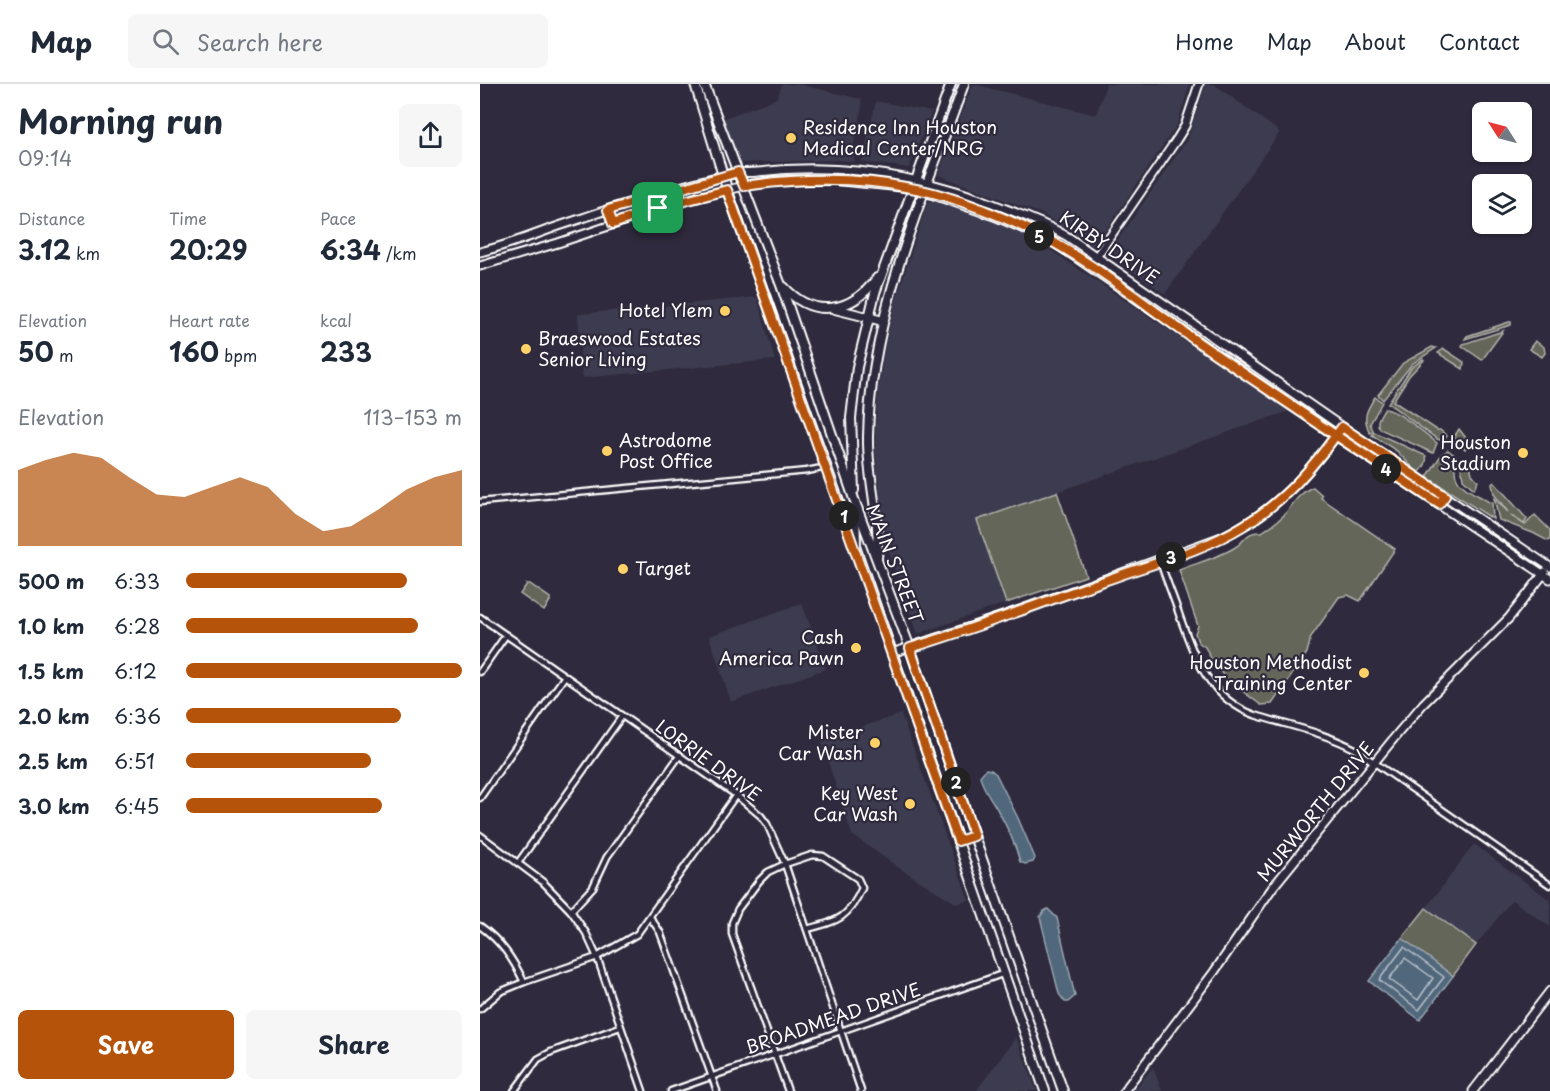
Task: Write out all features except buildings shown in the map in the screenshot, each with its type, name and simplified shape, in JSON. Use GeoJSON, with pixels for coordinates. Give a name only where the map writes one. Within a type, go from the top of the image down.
{"type":"FeatureCollection","features":[{"type":"Feature","properties":{"kind":"main road","name":"MAIN STREET"},"geometry":{"type":"LineString","coordinates":[[695,84],[727,190],[827,467],[1045,1091]]}},
{"type":"Feature","properties":{"kind":"main road","name":"MAIN STREET"},"geometry":{"type":"LineString","coordinates":[[704,84],[781,285],[855,502],[910,648],[1064,1091]]}},
{"type":"Feature","properties":{"kind":"main road"},"geometry":{"type":"LineString","coordinates":[[857,552],[851,437],[856,367],[868,318],[884,270],[951,84]]}},
{"type":"Feature","properties":{"kind":"main road"},"geometry":{"type":"LineString","coordinates":[[877,561],[879,543],[868,438],[874,369],[883,321],[907,243],[964,84]]}},
{"type":"Feature","properties":{"kind":"main road"},"geometry":{"type":"LineString","coordinates":[[1090,266],[1185,126],[1199,84]]}},
{"type":"Feature","properties":{"kind":"main road"},"geometry":{"type":"LineString","coordinates":[[939,115],[952,120]]}},
{"type":"Feature","properties":{"kind":"main road","name":"KIRBY DRIVE"},"geometry":{"type":"LineString","coordinates":[[480,252],[502,247],[608,210],[738,172],[823,170],[871,172],[929,182],[981,198],[1051,227],[1549,567]]}},
{"type":"Feature","properties":{"kind":"main road"},"geometry":{"type":"LineString","coordinates":[[823,170],[823,180]]}},
{"type":"Feature","properties":{"kind":"main road","name":"KIRBY DRIVE"},"geometry":{"type":"LineString","coordinates":[[480,266],[558,243],[686,200],[773,181],[823,180],[912,188],[926,192],[964,204],[1052,242],[1336,436],[1547,576]]}},
{"type":"Feature","properties":{"kind":"main road"},"geometry":{"type":"LineString","coordinates":[[608,210],[613,224]]}},
{"type":"Feature","properties":{"kind":"main road"},"geometry":{"type":"LineString","coordinates":[[830,308],[853,303],[870,288],[884,270]]}},
{"type":"Feature","properties":{"kind":"main road"},"geometry":{"type":"LineString","coordinates":[[781,285],[792,297],[803,303],[883,321]]}},
{"type":"Feature","properties":{"kind":"main road"},"geometry":{"type":"LineString","coordinates":[[1163,316],[1169,307]]}},
{"type":"Feature","properties":{"kind":"main road"},"geometry":{"type":"LineString","coordinates":[[892,653],[1160,561],[1222,537],[1264,512],[1294,487],[1342,427]]}},
{"type":"Feature","properties":{"kind":"main road"},"geometry":{"type":"LineString","coordinates":[[851,437],[868,438]]}},
{"type":"Feature","properties":{"kind":"main road"},"geometry":{"type":"LineString","coordinates":[[827,467],[842,461]]}},
{"type":"Feature","properties":{"kind":"main road"},"geometry":{"type":"LineString","coordinates":[[1439,504],[1445,496]]}},
{"type":"Feature","properties":{"kind":"main road","name":"MURWORTH DRIVE"},"geometry":{"type":"LineString","coordinates":[[1124,1091],[1218,966],[1273,888],[1375,762],[1423,704],[1509,618],[1547,576],[1549,567]]}},
{"type":"Feature","properties":{"kind":"main road"},"geometry":{"type":"LineString","coordinates":[[958,841],[974,836]]}},
{"type":"Feature","properties":{"kind":"main road"},"geometry":{"type":"LineString","coordinates":[[981,908],[997,902]]}},
{"type":"Feature","properties":{"kind":"main road"},"geometry":{"type":"LineString","coordinates":[[1005,973],[1020,968]]}},
{"type":"Feature","properties":{"kind":"main road"},"geometry":{"type":"LineString","coordinates":[[1473,1091],[1550,991]]}},
{"type":"Feature","properties":{"kind":"street"},"geometry":{"type":"LineString","coordinates":[[480,502],[807,471],[827,467]]}},
{"type":"Feature","properties":{"kind":"street"},"geometry":{"type":"LineString","coordinates":[[1160,561],[1201,670],[1224,698],[1254,715],[1340,741],[1375,762],[1550,885]]}},
{"type":"Feature","properties":{"kind":"street","name":"LORRIE DRIVE"},"geometry":{"type":"LineString","coordinates":[[480,617],[680,755],[761,816],[785,864],[861,1091]]}},
{"type":"Feature","properties":{"kind":"street"},"geometry":{"type":"LineString","coordinates":[[480,672],[506,635]]}},
{"type":"Feature","properties":{"kind":"street"},"geometry":{"type":"LineString","coordinates":[[480,798],[565,676]]}},
{"type":"Feature","properties":{"kind":"street"},"geometry":{"type":"LineString","coordinates":[[518,863],[622,716]]}},
{"type":"Feature","properties":{"kind":"street"},"geometry":{"type":"LineString","coordinates":[[570,911],[594,887],[607,857],[680,755]]}},
{"type":"Feature","properties":{"kind":"street"},"geometry":{"type":"LineString","coordinates":[[480,1009],[500,992],[597,957],[637,934],[736,795]]}},
{"type":"Feature","properties":{"kind":"street"},"geometry":{"type":"LineString","coordinates":[[480,835],[543,882],[570,911],[586,933],[597,957],[643,1091]]}},
{"type":"Feature","properties":{"kind":"street"},"geometry":{"type":"LineString","coordinates":[[788,1091],[732,934],[732,923],[738,909],[768,872],[812,855],[822,856],[858,879],[862,888],[844,916],[837,921],[807,929]]}},
{"type":"Feature","properties":{"kind":"street"},"geometry":{"type":"LineString","coordinates":[[650,917],[660,932],[717,1091]]}},
{"type":"Feature","properties":{"kind":"street"},"geometry":{"type":"LineString","coordinates":[[480,927],[505,948],[524,982]]}},
{"type":"Feature","properties":{"kind":"street","name":"BROADMEAD DRIVE"},"geometry":{"type":"LineString","coordinates":[[671,1091],[1005,973]]}},
{"type":"Feature","properties":{"kind":"street"},"geometry":{"type":"LineString","coordinates":[[514,1091],[538,1059],[620,1027]]}},
{"type":"Feature","properties":{"kind":"shaded area"},"geometry":{"type":"Polygon","coordinates":[[[782,84],[798,84],[861,99],[862,108],[853,148],[855,162],[838,160],[741,163],[722,119],[777,98],[782,84]]]}},
{"type":"Feature","properties":{"kind":"shaded area"},"geometry":{"type":"Polygon","coordinates":[[[973,84],[1096,115],[1106,84],[1190,84],[1177,125],[1098,242],[1093,246],[1042,214],[938,175],[973,84]]]}},
{"type":"Feature","properties":{"kind":"shaded area"},"geometry":{"type":"Polygon","coordinates":[[[1206,84],[1214,84],[1280,132],[1165,294],[1108,254],[1188,138],[1206,84]]]}},
{"type":"Feature","properties":{"kind":"shaded area"},"geometry":{"type":"Polygon","coordinates":[[[876,101],[932,112],[909,168],[862,162],[876,101]]]}},
{"type":"Feature","properties":{"kind":"shaded area"},"geometry":{"type":"Polygon","coordinates":[[[931,201],[975,214],[1040,243],[1289,411],[977,520],[1006,603],[918,634],[891,560],[877,486],[875,433],[878,390],[895,304],[927,203],[931,201]]]}},
{"type":"Feature","properties":{"kind":"shaded area"},"geometry":{"type":"Polygon","coordinates":[[[757,297],[775,360],[582,378],[578,314],[757,297]]]}},
{"type":"Feature","properties":{"kind":"shaded area"},"geometry":{"type":"Polygon","coordinates":[[[802,603],[826,669],[731,702],[709,636],[802,603]]]}},
{"type":"Feature","properties":{"kind":"shaded area"},"geometry":{"type":"Polygon","coordinates":[[[901,714],[969,900],[957,904],[852,835],[821,740],[901,714]]]}},
{"type":"Feature","properties":{"kind":"shaded area"},"geometry":{"type":"Polygon","coordinates":[[[1474,844],[1550,900],[1550,927],[1512,900],[1476,945],[1426,908],[1474,844]]]}},
{"type":"Feature","properties":{"kind":"shaded area"},"geometry":{"type":"Polygon","coordinates":[[[1016,1037],[1037,1091],[976,1091],[1016,1037]]]}},
{"type":"Feature","properties":{"kind":"shaded area"},"geometry":{"type":"Polygon","coordinates":[[[1153,1067],[1162,1091],[1134,1091],[1153,1067]]]}},
{"type":"Feature","properties":{"kind":"green space"},"geometry":{"type":"Polygon","coordinates":[[[1509,322],[1511,325],[1465,339],[1467,336],[1509,322]]]}},
{"type":"Feature","properties":{"kind":"green space"},"geometry":{"type":"Polygon","coordinates":[[[1503,331],[1482,360],[1462,346],[1463,344],[1503,331]]]}},
{"type":"Feature","properties":{"kind":"green space"},"geometry":{"type":"Polygon","coordinates":[[[1535,341],[1544,347],[1545,353],[1542,357],[1529,349],[1535,341]]]}},
{"type":"Feature","properties":{"kind":"green space"},"geometry":{"type":"Polygon","coordinates":[[[1432,347],[1436,348],[1412,364],[1383,400],[1378,395],[1403,363],[1432,347]]]}},
{"type":"Feature","properties":{"kind":"green space"},"geometry":{"type":"Polygon","coordinates":[[[1444,349],[1464,362],[1463,369],[1438,353],[1444,349]]]}},
{"type":"Feature","properties":{"kind":"green space"},"geometry":{"type":"Polygon","coordinates":[[[1423,359],[1393,401],[1440,430],[1447,436],[1444,441],[1437,439],[1388,403],[1411,368],[1423,359]]]}},
{"type":"Feature","properties":{"kind":"green space"},"geometry":{"type":"Polygon","coordinates":[[[1375,397],[1382,402],[1370,424],[1374,432],[1370,433],[1366,415],[1375,397]]]}},
{"type":"Feature","properties":{"kind":"green space"},"geometry":{"type":"Polygon","coordinates":[[[1384,409],[1403,417],[1437,443],[1433,453],[1380,429],[1378,421],[1384,409]]]}},
{"type":"Feature","properties":{"kind":"green space"},"geometry":{"type":"Polygon","coordinates":[[[1459,429],[1470,443],[1465,449],[1454,437],[1459,429]]]}},
{"type":"Feature","properties":{"kind":"green space"},"geometry":{"type":"Polygon","coordinates":[[[1374,432],[1426,456],[1424,467],[1419,473],[1397,451],[1372,435],[1374,432]]]}},
{"type":"Feature","properties":{"kind":"green space"},"geometry":{"type":"Polygon","coordinates":[[[1448,450],[1457,457],[1456,477],[1462,486],[1492,503],[1493,519],[1427,477],[1441,455],[1448,450]]]}},
{"type":"Feature","properties":{"kind":"green space"},"geometry":{"type":"Polygon","coordinates":[[[1461,464],[1470,465],[1472,474],[1478,481],[1474,489],[1463,479],[1461,464]]]}},
{"type":"Feature","properties":{"kind":"green space"},"geometry":{"type":"Polygon","coordinates":[[[1494,482],[1527,519],[1524,524],[1510,515],[1525,525],[1535,515],[1550,530],[1550,540],[1499,520],[1494,498],[1508,512],[1494,494],[1492,484],[1494,482]]]}},
{"type":"Feature","properties":{"kind":"green space"},"geometry":{"type":"Polygon","coordinates":[[[1313,487],[1322,495],[1321,498],[1395,549],[1360,601],[1348,595],[1339,597],[1311,637],[1307,653],[1272,704],[1261,705],[1226,679],[1205,647],[1198,642],[1195,633],[1198,626],[1179,570],[1221,555],[1238,546],[1248,535],[1262,532],[1283,517],[1301,495],[1313,487]]]}},
{"type":"Feature","properties":{"kind":"green space"},"geometry":{"type":"Polygon","coordinates":[[[1057,492],[1086,576],[1006,603],[977,520],[1057,492]]]}},
{"type":"Feature","properties":{"kind":"green space"},"geometry":{"type":"Polygon","coordinates":[[[527,584],[550,598],[544,611],[520,594],[527,584]]]}},
{"type":"Feature","properties":{"kind":"green space"},"geometry":{"type":"Polygon","coordinates":[[[1426,908],[1476,945],[1453,976],[1402,938],[1426,908]]]}},
{"type":"Feature","properties":{"kind":"water"},"geometry":{"type":"Polygon","coordinates":[[[986,769],[996,774],[1035,858],[1033,862],[1025,864],[1020,862],[1007,828],[981,780],[980,776],[986,769]]]}},
{"type":"Feature","properties":{"kind":"water"},"geometry":{"type":"Polygon","coordinates":[[[1048,909],[1057,918],[1075,996],[1068,1002],[1065,1002],[1059,994],[1040,917],[1048,909]]]}},
{"type":"Feature","properties":{"kind":"water"},"geometry":{"type":"Polygon","coordinates":[[[1402,938],[1453,976],[1420,1020],[1369,981],[1402,938]]]}},
{"type":"Feature","properties":{"kind":"place","name":"Residence Inn Houston Medical Center/NRG"},"geometry":{"type":"Point","coordinates":[791,138]}},
{"type":"Feature","properties":{"kind":"place","name":"Hotel Ylem"},"geometry":{"type":"Point","coordinates":[725,311]}},
{"type":"Feature","properties":{"kind":"place","name":"Braeswood Estates Senior Living"},"geometry":{"type":"Point","coordinates":[526,349]}},
{"type":"Feature","properties":{"kind":"place","name":"Astrodome Post Office"},"geometry":{"type":"Point","coordinates":[607,451]}},
{"type":"Feature","properties":{"kind":"place","name":"Houston Stadium"},"geometry":{"type":"Point","coordinates":[1523,453]}},
{"type":"Feature","properties":{"kind":"place","name":"Target"},"geometry":{"type":"Point","coordinates":[623,569]}},
{"type":"Feature","properties":{"kind":"place","name":"Cash America Pawn"},"geometry":{"type":"Point","coordinates":[856,648]}},
{"type":"Feature","properties":{"kind":"place","name":"Houston Methodist Training Center"},"geometry":{"type":"Point","coordinates":[1364,673]}},
{"type":"Feature","properties":{"kind":"place","name":"Mister Car Wash"},"geometry":{"type":"Point","coordinates":[875,743]}},
{"type":"Feature","properties":{"kind":"place","name":"Key West Car Wash"},"geometry":{"type":"Point","coordinates":[910,804]}},
{"type":"Feature","properties":{"kind":"route"},"geometry":{"type":"LineString","coordinates":[[658,208],[613,224],[608,210],[738,172],[744,186],[773,181],[856,182],[912,188],[964,204],[1052,242],[1163,316],[1203,346],[1336,436],[1439,504],[1445,496],[1342,427],[1336,436],[1317,461],[1282,498],[1243,526],[1222,537],[1160,561],[910,648],[974,836],[958,841],[727,190],[658,208]]}}]}
